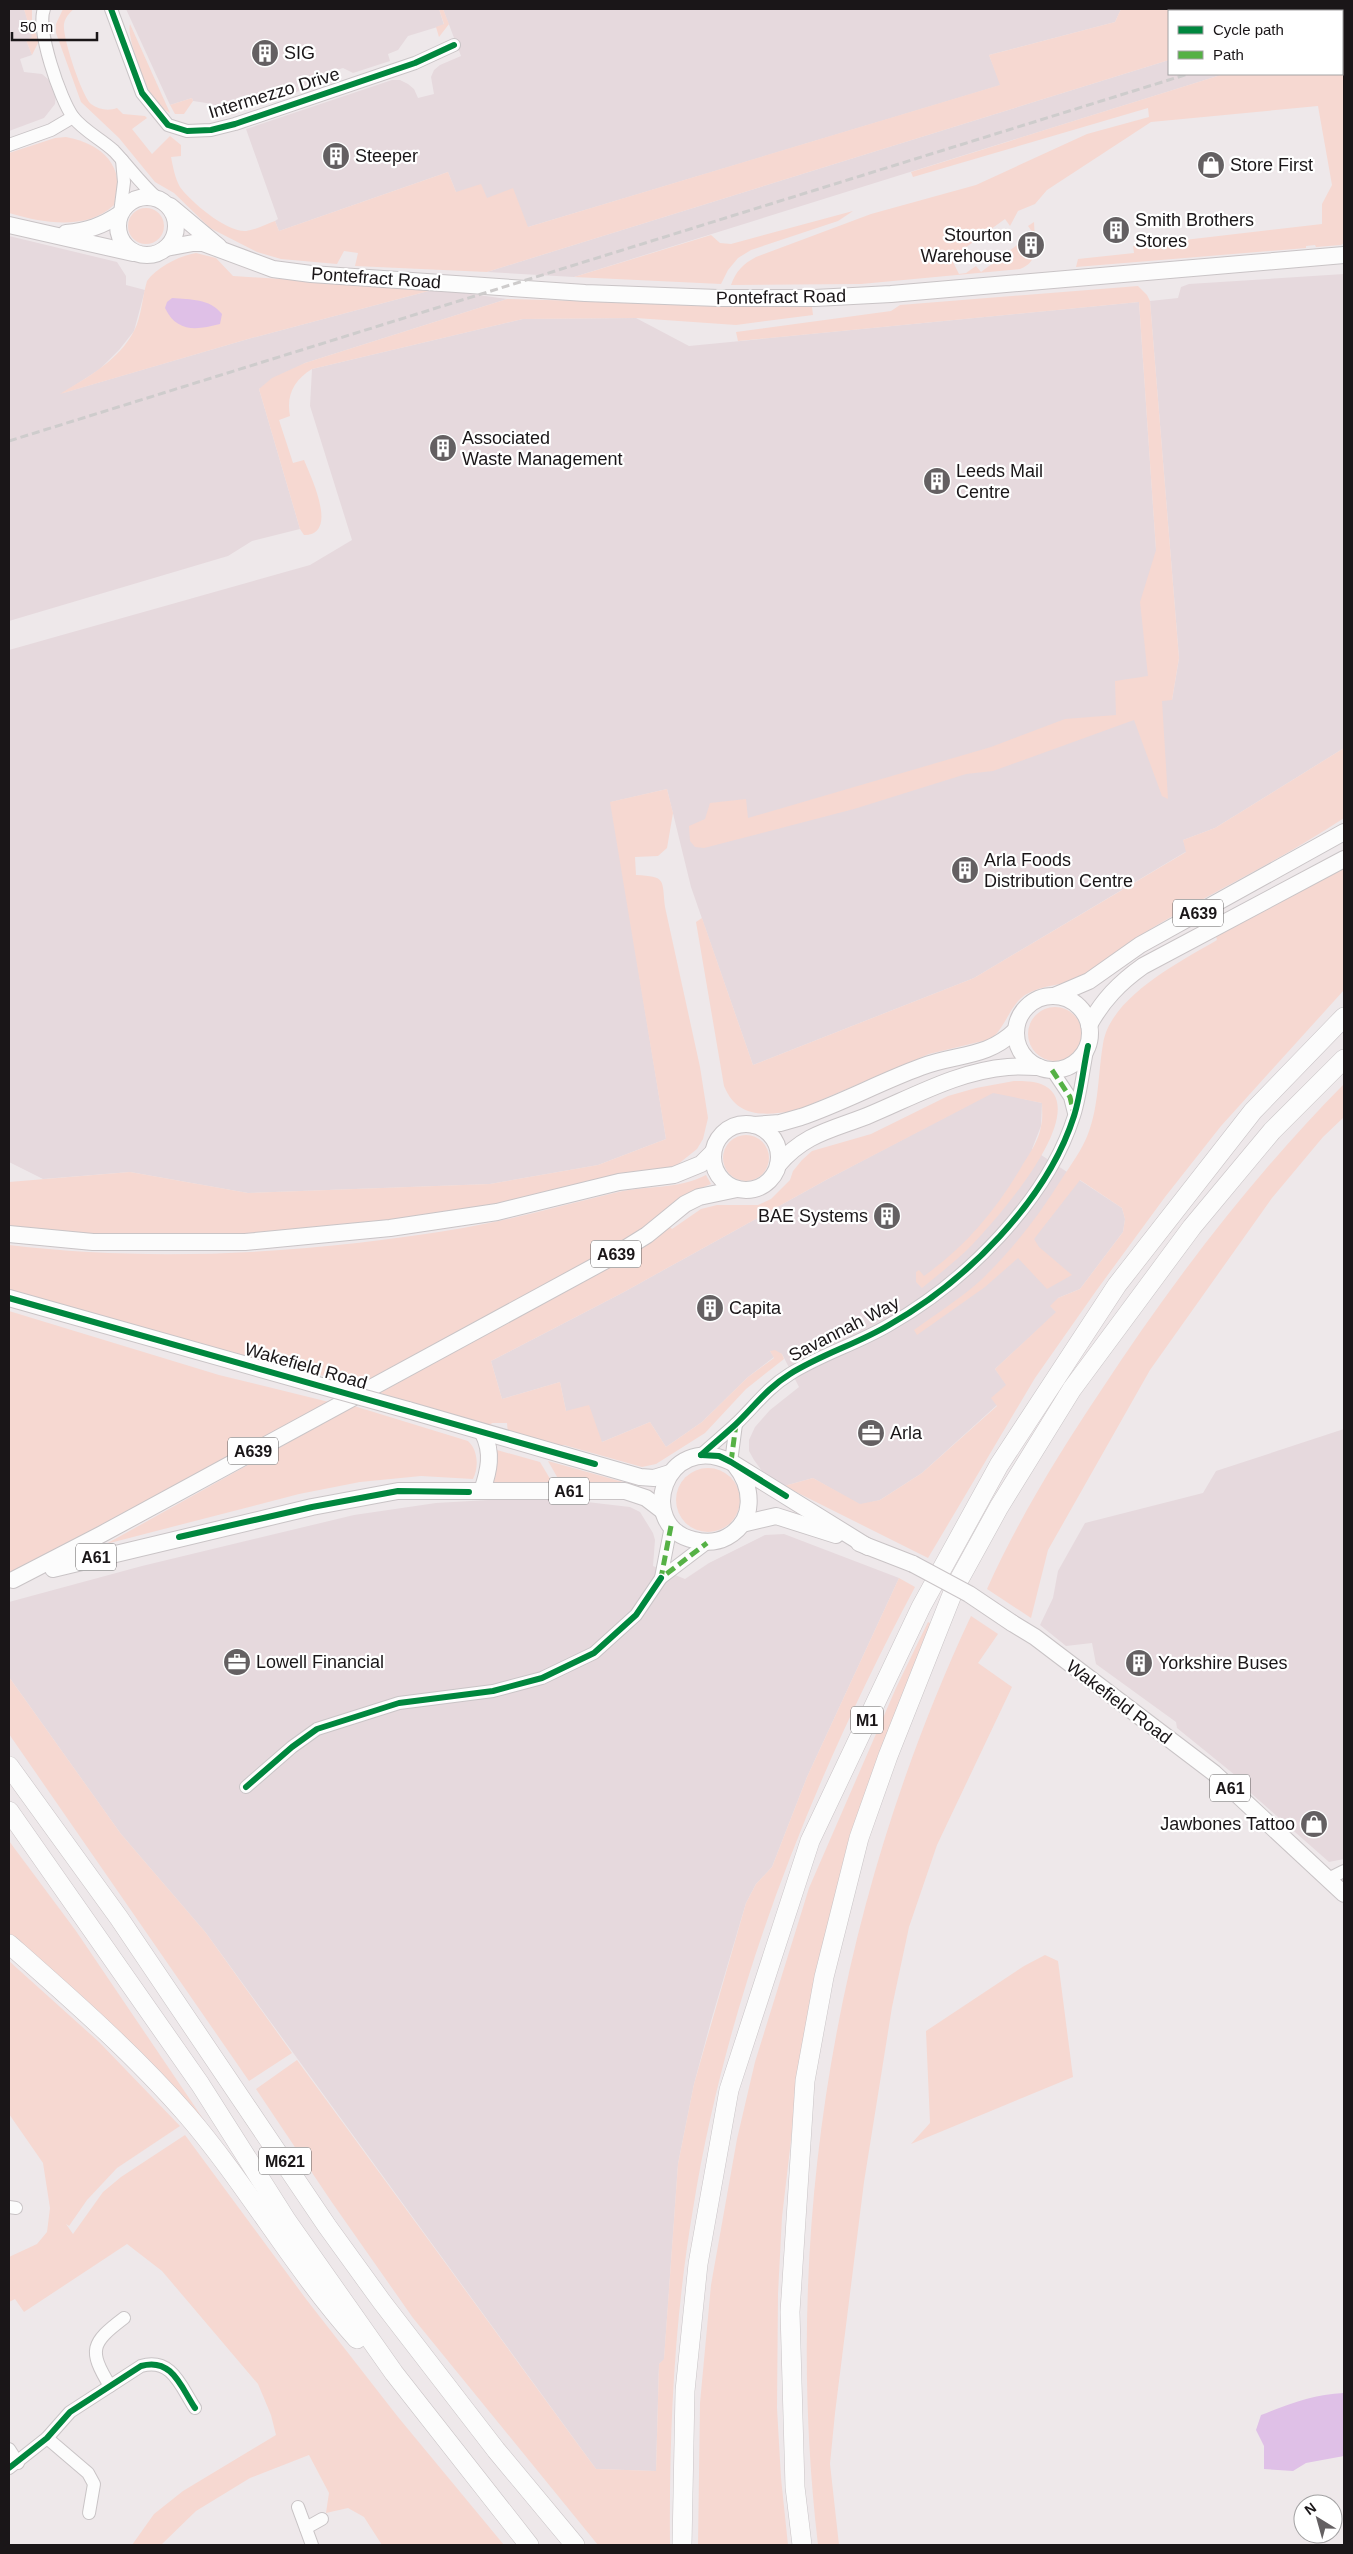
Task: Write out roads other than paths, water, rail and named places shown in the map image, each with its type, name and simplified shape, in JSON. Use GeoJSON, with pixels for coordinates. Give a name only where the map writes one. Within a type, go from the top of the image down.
{"type":"FeatureCollection","features":[{"type":"Feature","properties":{"kind":"highway","name":"M1"},"geometry":{"type":"LineString","coordinates":[[682,2545],[685,2391],[698,2264],[730,2090],[810,1841],[921,1607],[998,1466],[1117,1285],[1253,1112],[1344,1017]]}},
{"type":"Feature","properties":{"kind":"highway","name":"M1"},"geometry":{"type":"LineString","coordinates":[[802,2545],[795,2487],[790,2312],[805,2081],[824,1977],[856,1847],[888,1756],[954,1587],[999,1507],[1072,1388],[1204,1212],[1272,1131],[1344,1059]]}},
{"type":"Feature","properties":{"kind":"highway","name":"M621"},"geometry":{"type":"LineString","coordinates":[[9,1766],[129,1933],[327,2226],[496,2450],[575,2545]]}},
{"type":"Feature","properties":{"kind":"highway","name":"M621"},"geometry":{"type":"LineString","coordinates":[[9,1811],[200,2084],[287,2221],[423,2412],[529,2545]]}},
{"type":"Feature","properties":{"kind":"highway","name":"M621"},"geometry":{"type":"LineString","coordinates":[[9,1944],[123,2048],[187,2115],[333,2312],[423,2412]]}},
{"type":"Feature","properties":{"kind":"main road"},"geometry":{"type":"LineString","coordinates":[[9,225],[135,253],[154,255],[166,248],[173,240],[176,221],[173,211],[162,201],[140,197],[132,200],[120,213],[105,224],[85,231],[56,234]]}},
{"type":"Feature","properties":{"kind":"main road","name":"Pontefract Road"},"geometry":{"type":"LineString","coordinates":[[162,201],[220,248]]}},
{"type":"Feature","properties":{"kind":"main road"},"geometry":{"type":"LineString","coordinates":[[120,213],[117,223],[121,241],[135,253]]}},
{"type":"Feature","properties":{"kind":"main road","name":"Pontefract Road"},"geometry":{"type":"LineString","coordinates":[[166,248],[193,243],[220,248],[273,270],[311,274],[585,293],[738,298],[815,298],[891,294],[1344,255]]}},
{"type":"Feature","properties":{"kind":"main road","name":"A639"},"geometry":{"type":"LineString","coordinates":[[1054,996],[1089,981],[1140,945],[1344,832]]}},
{"type":"Feature","properties":{"kind":"main road","name":"A639"},"geometry":{"type":"LineString","coordinates":[[1089,1025],[1099,1006],[1114,989],[1143,966],[1344,858]]}},
{"type":"Feature","properties":{"kind":"main road"},"geometry":{"type":"LineString","coordinates":[[1016,1030],[996,1047],[923,1066],[801,1117],[780,1123],[742,1124],[730,1128],[716,1143],[713,1152],[713,1164],[718,1175],[726,1184],[737,1189],[758,1188],[767,1183],[790,1150],[811,1136],[868,1116],[937,1086],[988,1070],[1009,1067],[1045,1069],[1064,1068],[1076,1062],[1088,1046],[1089,1025],[1080,1008],[1073,1002],[1054,996],[1033,1002],[1019,1019],[1016,1030],[1018,1045],[1026,1059],[1045,1069]]}},
{"type":"Feature","properties":{"kind":"main road"},"geometry":{"type":"LineString","coordinates":[[754,1125],[764,1129],[774,1140],[779,1155],[778,1165]]}},
{"type":"Feature","properties":{"kind":"main road"},"geometry":{"type":"LineString","coordinates":[[9,1234],[93,1242],[245,1242],[390,1228],[497,1212],[619,1182],[674,1175],[701,1164],[713,1152]]}},
{"type":"Feature","properties":{"kind":"main road","name":"A639"},"geometry":{"type":"LineString","coordinates":[[11,1581],[102,1534],[610,1258],[647,1235],[685,1204],[699,1198],[737,1189]]}},
{"type":"Feature","properties":{"kind":"main road","name":"Wakefield Road"},"geometry":{"type":"LineString","coordinates":[[9,1298],[640,1477],[654,1478],[670,1473],[683,1460],[701,1454],[719,1456],[868,1547]]}},
{"type":"Feature","properties":{"kind":"main road"},"geometry":{"type":"LineString","coordinates":[[482,1491],[490,1461],[490,1446],[483,1433]]}},
{"type":"Feature","properties":{"kind":"main road"},"geometry":{"type":"LineString","coordinates":[[733,1464],[745,1478],[750,1493],[749,1509],[742,1524]]}},
{"type":"Feature","properties":{"kind":"main road"},"geometry":{"type":"LineString","coordinates":[[667,1518],[662,1498],[664,1485],[670,1473]]}},
{"type":"Feature","properties":{"kind":"main road","name":"A61"},"geometry":{"type":"LineString","coordinates":[[11,1581],[88,1559],[322,1505],[398,1491],[625,1491],[646,1498],[687,1538],[707,1543]]}},
{"type":"Feature","properties":{"kind":"main road","name":"Wakefield Road"},"geometry":{"type":"LineString","coordinates":[[707,1543],[729,1536],[742,1524],[776,1516],[913,1564],[969,1594],[1035,1637],[1214,1773],[1337,1875],[1344,1894]]}},
{"type":"Feature","properties":{"kind":"street"},"geometry":{"type":"LineString","coordinates":[[44,9],[42,28],[66,106],[73,117],[122,160],[162,201]]}},
{"type":"Feature","properties":{"kind":"street","name":"Intermezzo Drive"},"geometry":{"type":"LineString","coordinates":[[110,9],[142,93],[168,124],[188,131],[211,130],[235,124],[416,62],[454,45]]}},
{"type":"Feature","properties":{"kind":"street"},"geometry":{"type":"LineString","coordinates":[[9,145],[52,130],[73,117]]}},
{"type":"Feature","properties":{"kind":"street"},"geometry":{"type":"LineString","coordinates":[[120,213],[124,182],[122,160]]}},
{"type":"Feature","properties":{"kind":"street","name":"Savannah Way"},"geometry":{"type":"LineString","coordinates":[[701,1454],[736,1424],[761,1395],[789,1374],[870,1336],[904,1316],[933,1297],[989,1249],[1021,1211],[1060,1149],[1075,1115],[1088,1046]]}},
{"type":"Feature","properties":{"kind":"street"},"geometry":{"type":"LineString","coordinates":[[1045,1069],[1070,1097],[1075,1115]]}},
{"type":"Feature","properties":{"kind":"street"},"geometry":{"type":"LineString","coordinates":[[733,1464],[736,1424]]}},
{"type":"Feature","properties":{"kind":"street"},"geometry":{"type":"LineString","coordinates":[[661,1578],[667,1518]]}},
{"type":"Feature","properties":{"kind":"street"},"geometry":{"type":"LineString","coordinates":[[246,1787],[292,1747],[317,1729],[399,1702],[493,1691],[542,1678],[594,1653],[636,1615],[661,1578],[707,1543]]}},
{"type":"Feature","properties":{"kind":"street"},"geometry":{"type":"LineString","coordinates":[[110,2386],[100,2370],[96,2349],[98,2340],[124,2318]]}},
{"type":"Feature","properties":{"kind":"street"},"geometry":{"type":"LineString","coordinates":[[9,2449],[13,2465],[46,2438],[70,2412],[141,2366],[152,2363],[161,2364],[169,2369],[196,2408]]}},
{"type":"Feature","properties":{"kind":"street"},"geometry":{"type":"LineString","coordinates":[[46,2438],[88,2473],[94,2484],[89,2513]]}},
{"type":"Feature","properties":{"kind":"street"},"geometry":{"type":"LineString","coordinates":[[298,2507],[312,2545]]}},
{"type":"Feature","properties":{"kind":"street"},"geometry":{"type":"LineString","coordinates":[[306,2528],[322,2519]]}},
{"type":"Feature","properties":{"kind":"railway"},"geometry":{"type":"LineString","coordinates":[[9,441],[1185,75]]}},
{"type":"Feature","properties":{"kind":"place","name":"SIG"},"geometry":{"type":"Point","coordinates":[265,53]}},
{"type":"Feature","properties":{"kind":"place","name":"Steeper"},"geometry":{"type":"Point","coordinates":[336,156]}},
{"type":"Feature","properties":{"kind":"place","name":"Store First"},"geometry":{"type":"Point","coordinates":[1211,165]}},
{"type":"Feature","properties":{"kind":"place","name":"Smith Brothers Stores"},"geometry":{"type":"Point","coordinates":[1116,230]}},
{"type":"Feature","properties":{"kind":"place","name":"Stourton Warehouse"},"geometry":{"type":"Point","coordinates":[1031,245]}},
{"type":"Feature","properties":{"kind":"place","name":"Associated Waste Management"},"geometry":{"type":"Point","coordinates":[443,448]}},
{"type":"Feature","properties":{"kind":"place","name":"Leeds Mail Centre"},"geometry":{"type":"Point","coordinates":[937,481]}},
{"type":"Feature","properties":{"kind":"place","name":"Arla Foods Distribution Centre"},"geometry":{"type":"Point","coordinates":[965,870]}},
{"type":"Feature","properties":{"kind":"place","name":"BAE Systems"},"geometry":{"type":"Point","coordinates":[887,1216]}},
{"type":"Feature","properties":{"kind":"place","name":"Capita"},"geometry":{"type":"Point","coordinates":[710,1308]}},
{"type":"Feature","properties":{"kind":"place","name":"Arla"},"geometry":{"type":"Point","coordinates":[871,1433]}},
{"type":"Feature","properties":{"kind":"place","name":"Lowell Financial"},"geometry":{"type":"Point","coordinates":[237,1662]}},
{"type":"Feature","properties":{"kind":"place","name":"Yorkshire Buses"},"geometry":{"type":"Point","coordinates":[1139,1663]}},
{"type":"Feature","properties":{"kind":"place","name":"Jawbones Tattoo"},"geometry":{"type":"Point","coordinates":[1314,1824]}}]}
